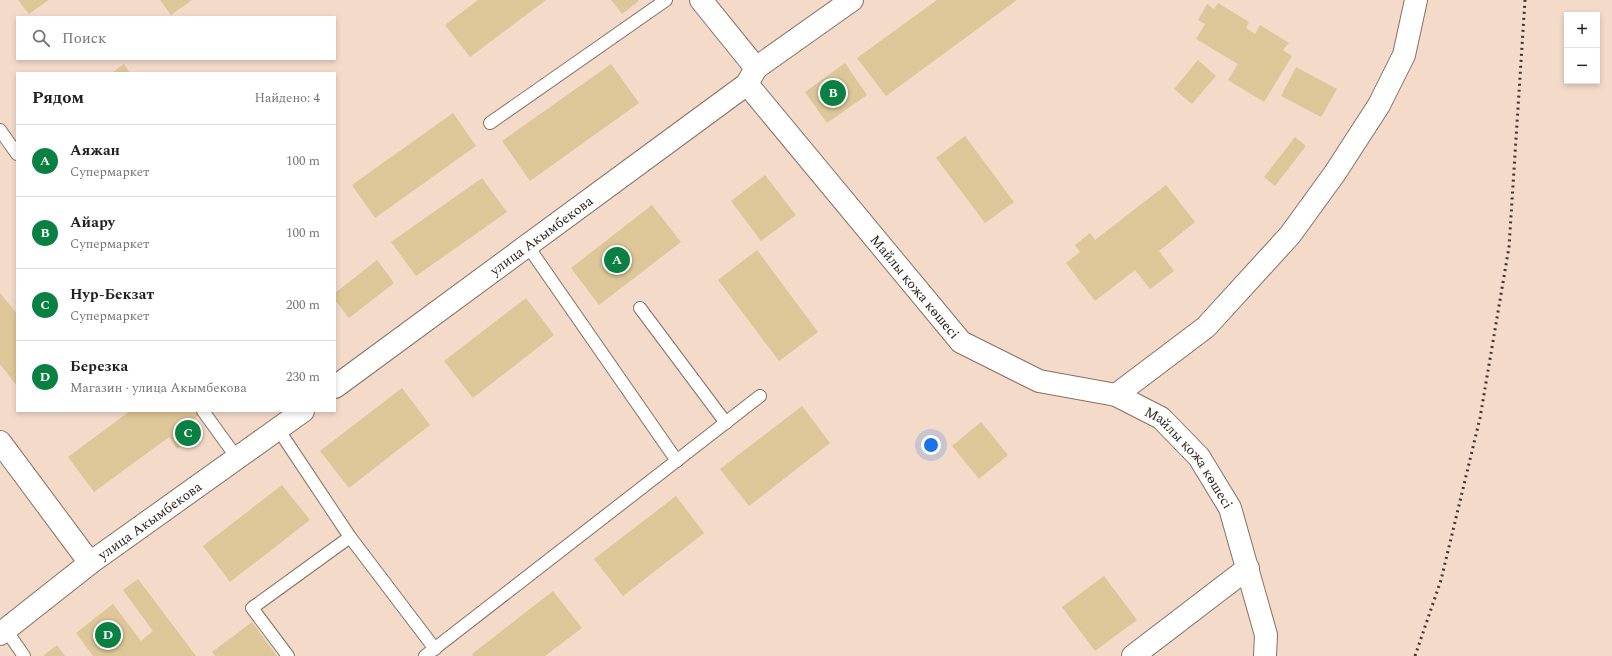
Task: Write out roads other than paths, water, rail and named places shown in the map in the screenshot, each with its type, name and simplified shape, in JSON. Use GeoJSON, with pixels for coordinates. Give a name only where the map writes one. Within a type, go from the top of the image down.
{"type":"FeatureCollection","features":[{"type":"Feature","properties":{"kind":"street","name":"Майлы қожа көшесі"},"geometry":{"type":"LineString","coordinates":[[701,0],[752,76],[961,342],[1039,381],[1116,395],[1161,418],[1199,457],[1230,508],[1266,635],[1265,656]]}},
{"type":"Feature","properties":{"kind":"street","name":"улица Акымбекова"},"geometry":{"type":"LineString","coordinates":[[336,386],[527,245],[852,0]]}},
{"type":"Feature","properties":{"kind":"street"},"geometry":{"type":"LineString","coordinates":[[1116,395],[1206,328],[1290,235],[1335,172],[1379,105],[1404,55],[1416,0]]}},
{"type":"Feature","properties":{"kind":"street","name":"улица Акымбекова"},"geometry":{"type":"LineString","coordinates":[[3,632],[90,563],[302,412]]}},
{"type":"Feature","properties":{"kind":"street"},"geometry":{"type":"LineString","coordinates":[[0,442],[90,563]]}},
{"type":"Feature","properties":{"kind":"street"},"geometry":{"type":"LineString","coordinates":[[1133,656],[1248,568]]}},
{"type":"Feature","properties":{"kind":"lane"},"geometry":{"type":"LineString","coordinates":[[490,124],[666,0]]}},
{"type":"Feature","properties":{"kind":"lane"},"geometry":{"type":"LineString","coordinates":[[0,130],[16,153]]}},
{"type":"Feature","properties":{"kind":"lane"},"geometry":{"type":"LineString","coordinates":[[527,245],[676,461]]}},
{"type":"Feature","properties":{"kind":"lane"},"geometry":{"type":"LineString","coordinates":[[640,308],[726,423]]}},
{"type":"Feature","properties":{"kind":"lane"},"geometry":{"type":"LineString","coordinates":[[278,429],[350,537],[430,652],[760,396]]}},
{"type":"Feature","properties":{"kind":"lane"},"geometry":{"type":"LineString","coordinates":[[205,412],[237,458]]}},
{"type":"Feature","properties":{"kind":"lane"},"geometry":{"type":"LineString","coordinates":[[288,656],[252,608],[350,537]]}},
{"type":"Feature","properties":{"kind":"lane"},"geometry":{"type":"LineString","coordinates":[[3,632],[24,656]]}},
{"type":"Feature","properties":{"kind":"railway"},"geometry":{"type":"LineString","coordinates":[[1415,656],[1441,580],[1480,418],[1509,247],[1525,0]]}},
{"type":"Feature","properties":{"kind":"place","name":"Айару"},"geometry":{"type":"Point","coordinates":[833,93]}},
{"type":"Feature","properties":{"kind":"place","name":"Аяжан"},"geometry":{"type":"Point","coordinates":[617,260]}},
{"type":"Feature","properties":{"kind":"place","name":"Нур-Бекзат"},"geometry":{"type":"Point","coordinates":[188,433]}},
{"type":"Feature","properties":{"kind":"place","name":"Березка"},"geometry":{"type":"Point","coordinates":[108,635]}}]}
